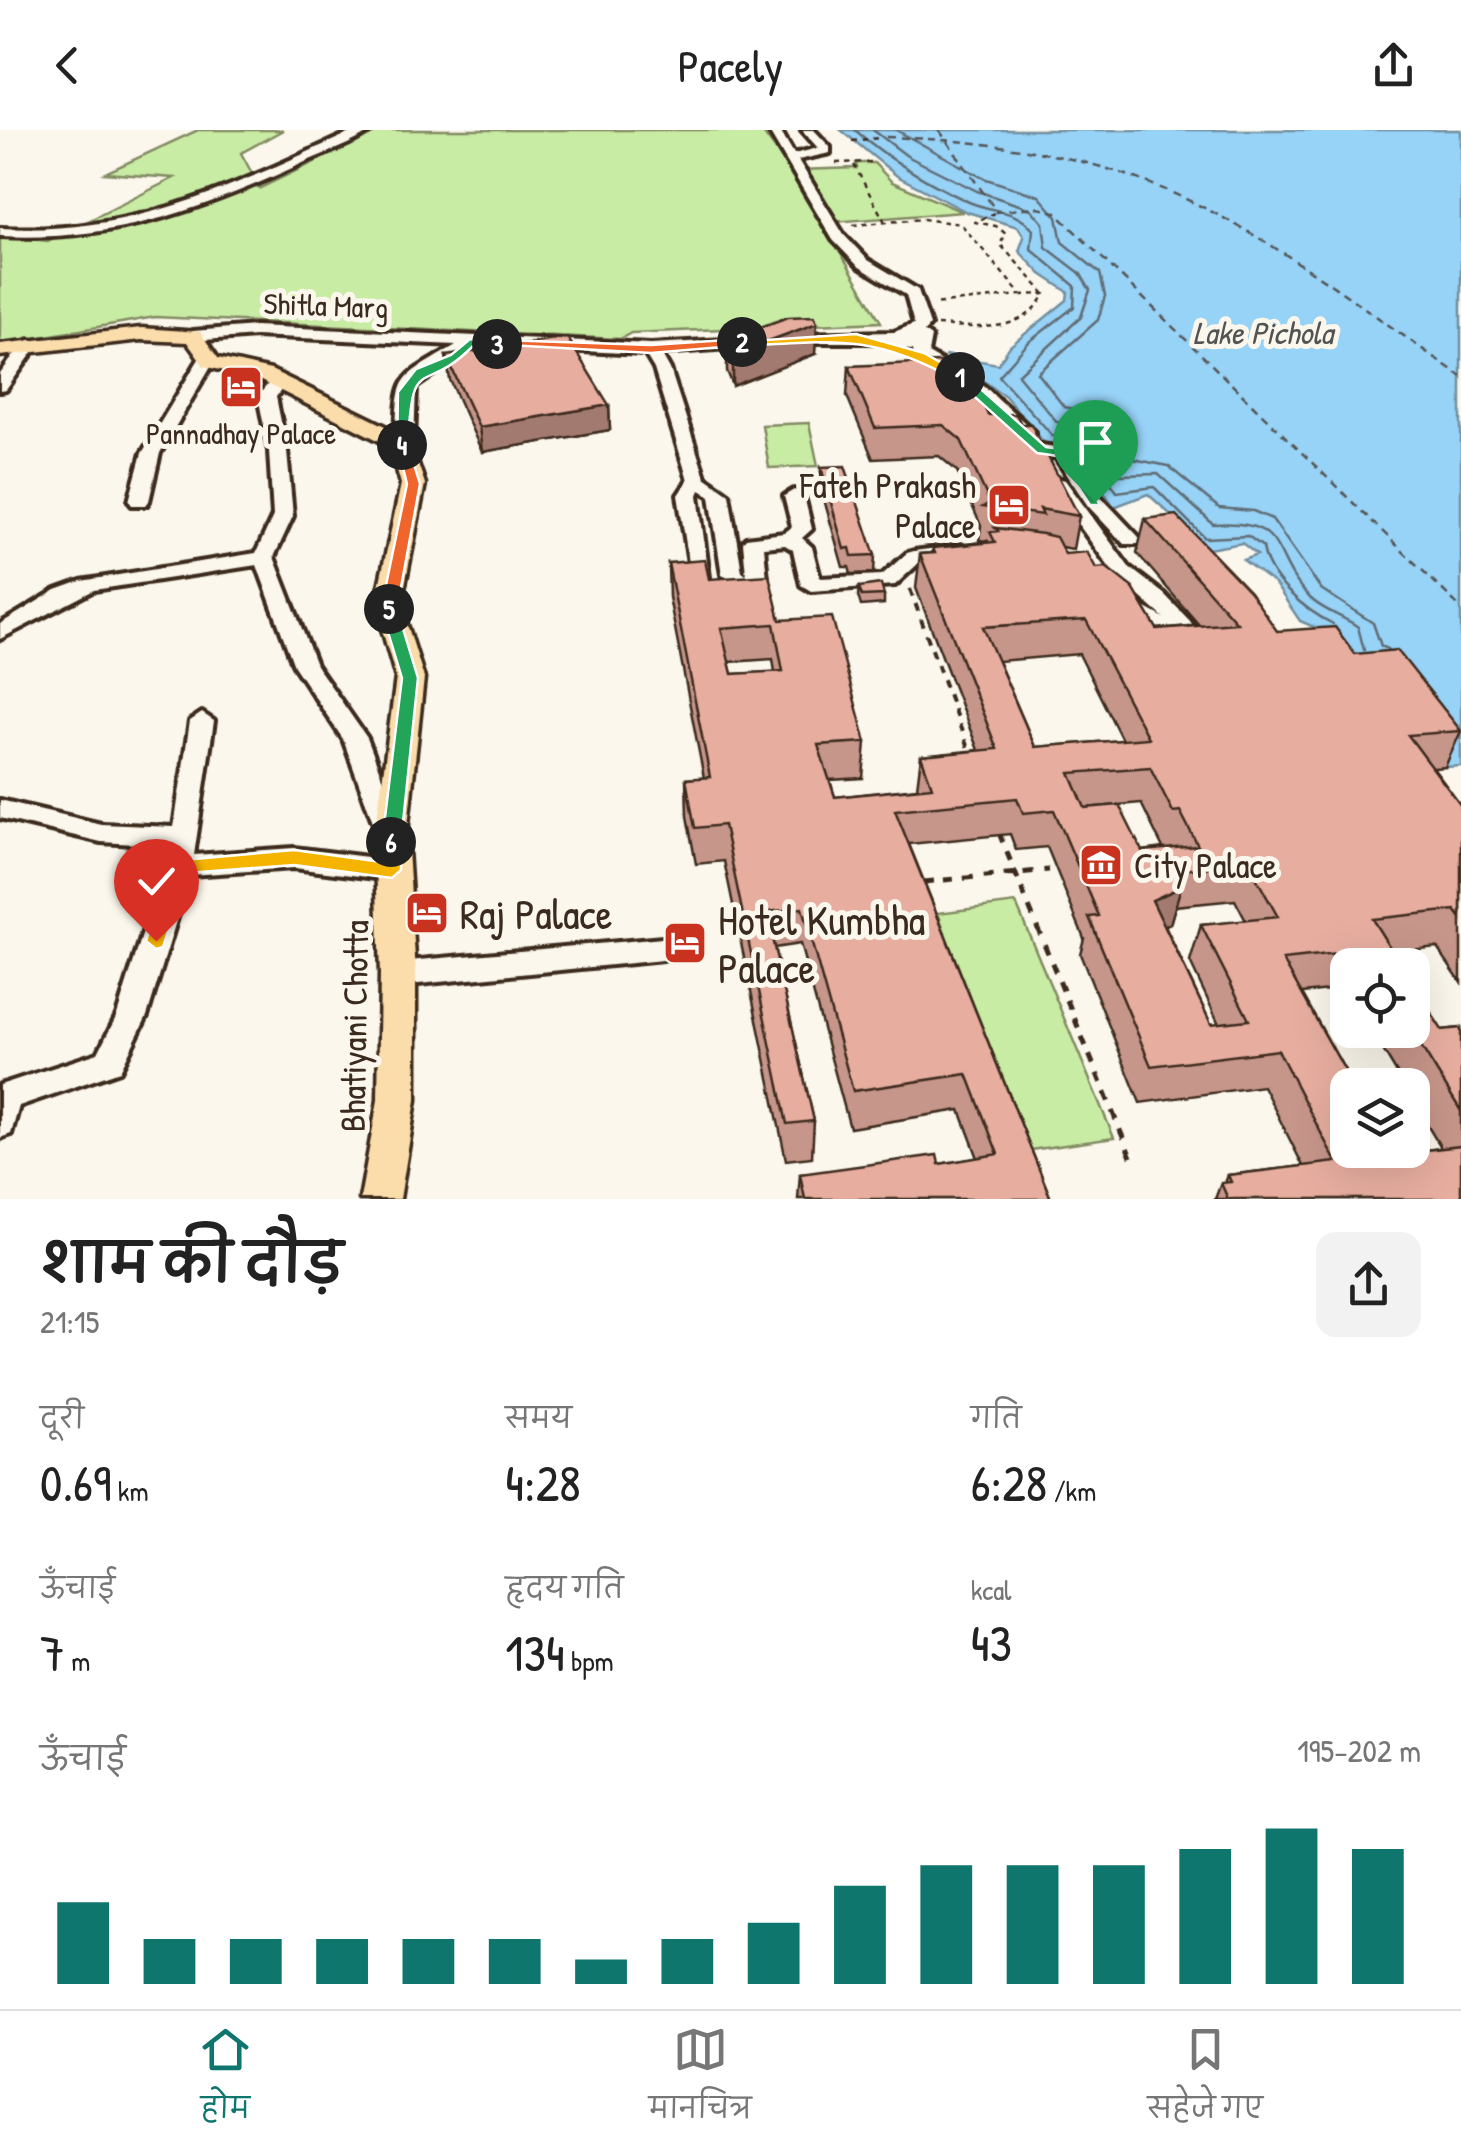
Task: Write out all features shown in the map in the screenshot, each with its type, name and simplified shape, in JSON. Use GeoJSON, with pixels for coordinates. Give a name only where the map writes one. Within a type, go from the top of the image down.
{"type":"FeatureCollection","features":[{"type":"Feature","properties":{"kind":"main road","name":"Shitla Marg"},"geometry":{"type":"LineString","coordinates":[[0,350],[141,334],[200,347]]}},
{"type":"Feature","properties":{"kind":"main road"},"geometry":{"type":"LineString","coordinates":[[200,347],[279,382],[402,446]]}},
{"type":"Feature","properties":{"kind":"main road","name":"Bhatiyani Chotta"},"geometry":{"type":"LineString","coordinates":[[380,1199],[397,1100],[398,974],[391,834],[410,678],[388,606],[414,484],[402,446]]}},
{"type":"Feature","properties":{"kind":"street"},"geometry":{"type":"LineString","coordinates":[[0,232],[63,234],[123,227],[241,184],[366,130]]}},
{"type":"Feature","properties":{"kind":"street"},"geometry":{"type":"LineString","coordinates":[[774,130],[847,248],[913,293],[920,339],[945,366],[1042,450],[1062,453],[1095,502],[1131,540]]}},
{"type":"Feature","properties":{"kind":"street"},"geometry":{"type":"LineString","coordinates":[[796,130],[812,156]]}},
{"type":"Feature","properties":{"kind":"street"},"geometry":{"type":"LineString","coordinates":[[792,158],[826,150],[808,130]]}},
{"type":"Feature","properties":{"kind":"street","name":"Shitla Marg"},"geometry":{"type":"LineString","coordinates":[[200,347],[254,331],[651,349],[856,337]]}},
{"type":"Feature","properties":{"kind":"street"},"geometry":{"type":"LineString","coordinates":[[856,337],[920,339]]}},
{"type":"Feature","properties":{"kind":"street"},"geometry":{"type":"LineString","coordinates":[[856,337],[894,338],[903,346],[920,339]]}},
{"type":"Feature","properties":{"kind":"street"},"geometry":{"type":"LineString","coordinates":[[402,446],[404,392],[420,372],[455,358],[470,342]]}},
{"type":"Feature","properties":{"kind":"street"},"geometry":{"type":"LineString","coordinates":[[0,386],[30,346]]}},
{"type":"Feature","properties":{"kind":"street"},"geometry":{"type":"LineString","coordinates":[[139,501],[151,453],[200,347]]}},
{"type":"Feature","properties":{"kind":"street"},"geometry":{"type":"LineString","coordinates":[[651,349],[662,369],[697,480],[719,494],[730,570],[738,579],[746,582],[759,574],[753,542],[788,539],[802,529],[794,496]]}},
{"type":"Feature","properties":{"kind":"street"},"geometry":{"type":"LineString","coordinates":[[279,382],[268,396],[278,451],[282,516],[264,557],[304,666],[355,738],[391,834]]}},
{"type":"Feature","properties":{"kind":"street"},"geometry":{"type":"LineString","coordinates":[[1042,450],[1044,464],[1106,552],[1182,626],[1179,631],[1170,631],[1109,592]]}},
{"type":"Feature","properties":{"kind":"street"},"geometry":{"type":"LineString","coordinates":[[697,480],[688,495],[699,577]]}},
{"type":"Feature","properties":{"kind":"street"},"geometry":{"type":"LineString","coordinates":[[788,539],[802,548],[811,586],[888,581],[903,566],[930,552],[979,552]]}},
{"type":"Feature","properties":{"kind":"street"},"geometry":{"type":"LineString","coordinates":[[0,632],[19,624],[54,596],[89,585],[139,574],[223,570],[264,557]]}},
{"type":"Feature","properties":{"kind":"street"},"geometry":{"type":"LineString","coordinates":[[2,1107],[109,1062],[132,1016],[179,866],[202,721]]}},
{"type":"Feature","properties":{"kind":"street"},"geometry":{"type":"LineString","coordinates":[[0,809],[102,833],[184,837]]}},
{"type":"Feature","properties":{"kind":"street"},"geometry":{"type":"LineString","coordinates":[[179,866],[294,858],[392,870]]}},
{"type":"Feature","properties":{"kind":"street"},"geometry":{"type":"LineString","coordinates":[[398,974],[663,949]]}},
{"type":"Feature","properties":{"kind":"path"},"geometry":{"type":"LineString","coordinates":[[852,141],[878,138]]}},
{"type":"Feature","properties":{"kind":"path"},"geometry":{"type":"LineString","coordinates":[[853,162],[885,222]]}},
{"type":"Feature","properties":{"kind":"path"},"geometry":{"type":"LineString","coordinates":[[997,212],[975,222],[996,226],[1006,234],[1000,244],[1006,254],[1046,294]]}},
{"type":"Feature","properties":{"kind":"path"},"geometry":{"type":"LineString","coordinates":[[833,226],[948,219],[961,224],[1020,295]]}},
{"type":"Feature","properties":{"kind":"path"},"geometry":{"type":"LineString","coordinates":[[917,304],[1046,294]]}},
{"type":"Feature","properties":{"kind":"path"},"geometry":{"type":"LineString","coordinates":[[920,339],[1010,327],[1042,304],[1046,294]]}},
{"type":"Feature","properties":{"kind":"path"},"geometry":{"type":"LineString","coordinates":[[903,566],[973,763]]}},
{"type":"Feature","properties":{"kind":"path"},"geometry":{"type":"LineString","coordinates":[[993,818],[1133,1162]]}},
{"type":"Feature","properties":{"kind":"path"},"geometry":{"type":"LineString","coordinates":[[917,883],[1049,870]]}},
{"type":"Feature","properties":{"kind":"green space"},"geometry":{"type":"Polygon","coordinates":[[[198,130],[283,130],[241,153],[260,188],[381,130],[761,130],[802,186],[881,322],[631,333],[620,339],[155,317],[0,344],[0,236],[48,241],[174,178],[105,173],[198,130]]]}},
{"type":"Feature","properties":{"kind":"green space"},"geometry":{"type":"Polygon","coordinates":[[[856,163],[874,163],[892,182],[963,212],[833,222],[799,170],[857,168],[856,163]]]}},
{"type":"Feature","properties":{"kind":"green space"},"geometry":{"type":"Polygon","coordinates":[[[809,423],[818,466],[769,468],[762,425],[809,423]]]}},
{"type":"Feature","properties":{"kind":"green space"},"geometry":{"type":"Polygon","coordinates":[[[1016,903],[1114,1138],[1023,1151],[938,913],[1016,903]]]}},
{"type":"Feature","properties":{"kind":"water","name":"Lake Pichola"},"geometry":{"type":"Polygon","coordinates":[[[841,130],[1461,130],[1461,766],[1445,767],[1383,686],[1335,636],[1300,621],[1275,584],[1243,560],[1257,555],[1242,543],[1192,552],[1194,536],[1148,494],[1114,507],[1074,445],[1048,447],[1005,396],[945,355],[998,364],[1010,346],[1067,300],[1068,292],[1041,274],[1019,251],[1024,237],[1018,227],[967,212],[897,176],[841,130]]]}},
{"type":"Feature","properties":{"kind":"building"},"geometry":{"type":"Polygon","coordinates":[[[814,316],[817,323],[733,354],[727,339],[788,317],[814,316]]]}},
{"type":"Feature","properties":{"kind":"building"},"geometry":{"type":"Polygon","coordinates":[[[567,337],[609,405],[479,427],[446,356],[567,337]]]}},
{"type":"Feature","properties":{"kind":"building"},"geometry":{"type":"Polygon","coordinates":[[[961,361],[988,415],[1016,414],[1021,424],[1031,424],[1079,516],[1040,509],[1043,515],[983,507],[990,503],[961,440],[943,425],[875,428],[849,366],[961,361]]]}},
{"type":"Feature","properties":{"kind":"building"},"geometry":{"type":"Polygon","coordinates":[[[845,466],[875,555],[852,556],[850,548],[844,549],[821,467],[845,466]]]}},
{"type":"Feature","properties":{"kind":"building"},"geometry":{"type":"Polygon","coordinates":[[[1176,515],[1250,592],[1277,631],[1335,627],[1355,654],[1397,650],[1461,731],[1408,735],[1461,806],[1461,918],[1455,910],[1372,919],[1390,948],[1330,948],[1330,955],[1283,960],[1343,1068],[1330,1068],[1330,1150],[1278,1050],[1151,1066],[1089,917],[1099,916],[1054,810],[1023,813],[1017,798],[895,810],[1051,1199],[805,1199],[800,1174],[937,1155],[939,1164],[998,1154],[967,1074],[853,1091],[802,908],[766,912],[814,1121],[787,1124],[724,825],[695,828],[686,779],[710,777],[668,563],[705,560],[709,579],[769,575],[780,620],[832,617],[866,742],[818,745],[835,797],[932,787],[921,756],[997,749],[920,554],[935,553],[933,548],[995,542],[990,532],[998,531],[995,528],[1056,537],[1065,554],[1087,552],[1096,568],[1106,567],[1133,588],[1157,629],[1237,623],[1145,519],[1176,515]],[[1086,620],[983,627],[1035,747],[1148,738],[1086,620]],[[774,624],[721,628],[732,674],[783,671],[774,624]],[[1150,767],[1070,773],[1085,808],[1119,805],[1142,851],[1198,846],[1180,811],[1173,812],[1150,767]],[[1248,863],[1172,871],[1181,887],[1152,900],[1211,1024],[1249,1020],[1201,925],[1278,917],[1248,863]]]}},
{"type":"Feature","properties":{"kind":"building"},"geometry":{"type":"Polygon","coordinates":[[[881,584],[884,595],[862,596],[859,587],[881,584]]]}},
{"type":"Feature","properties":{"kind":"building"},"geometry":{"type":"Polygon","coordinates":[[[1430,1011],[1442,1030],[1461,1028],[1461,1111],[1422,1048],[1430,1048],[1430,1011]]]}},
{"type":"Feature","properties":{"kind":"building"},"geometry":{"type":"Polygon","coordinates":[[[1461,1146],[1461,1199],[1228,1199],[1221,1183],[1231,1182],[1228,1175],[1330,1163],[1330,1168],[1430,1168],[1430,1150],[1461,1146]]]}},
{"type":"Feature","properties":{"kind":"ferry route"},"geometry":{"type":"LineString","coordinates":[[939,130],[946,141]]}},
{"type":"Feature","properties":{"kind":"ferry route"},"geometry":{"type":"LineString","coordinates":[[886,137],[946,141]]}},
{"type":"Feature","properties":{"kind":"ferry route"},"geometry":{"type":"LineString","coordinates":[[946,141],[1090,164],[1197,204],[1275,248],[1461,376]]}},
{"type":"Feature","properties":{"kind":"ferry route"},"geometry":{"type":"LineString","coordinates":[[946,141],[997,212],[1034,207],[1055,212],[1461,608]]}},
{"type":"Feature","properties":{"kind":"place","name":"Pannadhay Palace"},"geometry":{"type":"Point","coordinates":[241,387]}},
{"type":"Feature","properties":{"kind":"place","name":"Fateh Prakash Palace"},"geometry":{"type":"Point","coordinates":[1009,505]}},
{"type":"Feature","properties":{"kind":"place","name":"City Palace"},"geometry":{"type":"Point","coordinates":[1101,865]}},
{"type":"Feature","properties":{"kind":"place","name":"Raj Palace"},"geometry":{"type":"Point","coordinates":[427,913]}},
{"type":"Feature","properties":{"kind":"place","name":"Hotel Kumbha Palace"},"geometry":{"type":"Point","coordinates":[685,943]}},
{"type":"Feature","properties":{"kind":"route"},"geometry":{"type":"LineString","coordinates":[[156,941],[179,866],[294,858],[392,870],[391,834],[410,678],[388,606],[414,484],[402,446],[404,392],[420,372],[455,358],[470,342],[651,349],[856,337],[889,344],[945,366],[998,406],[1042,450],[1062,453],[1095,502]]}}]}
